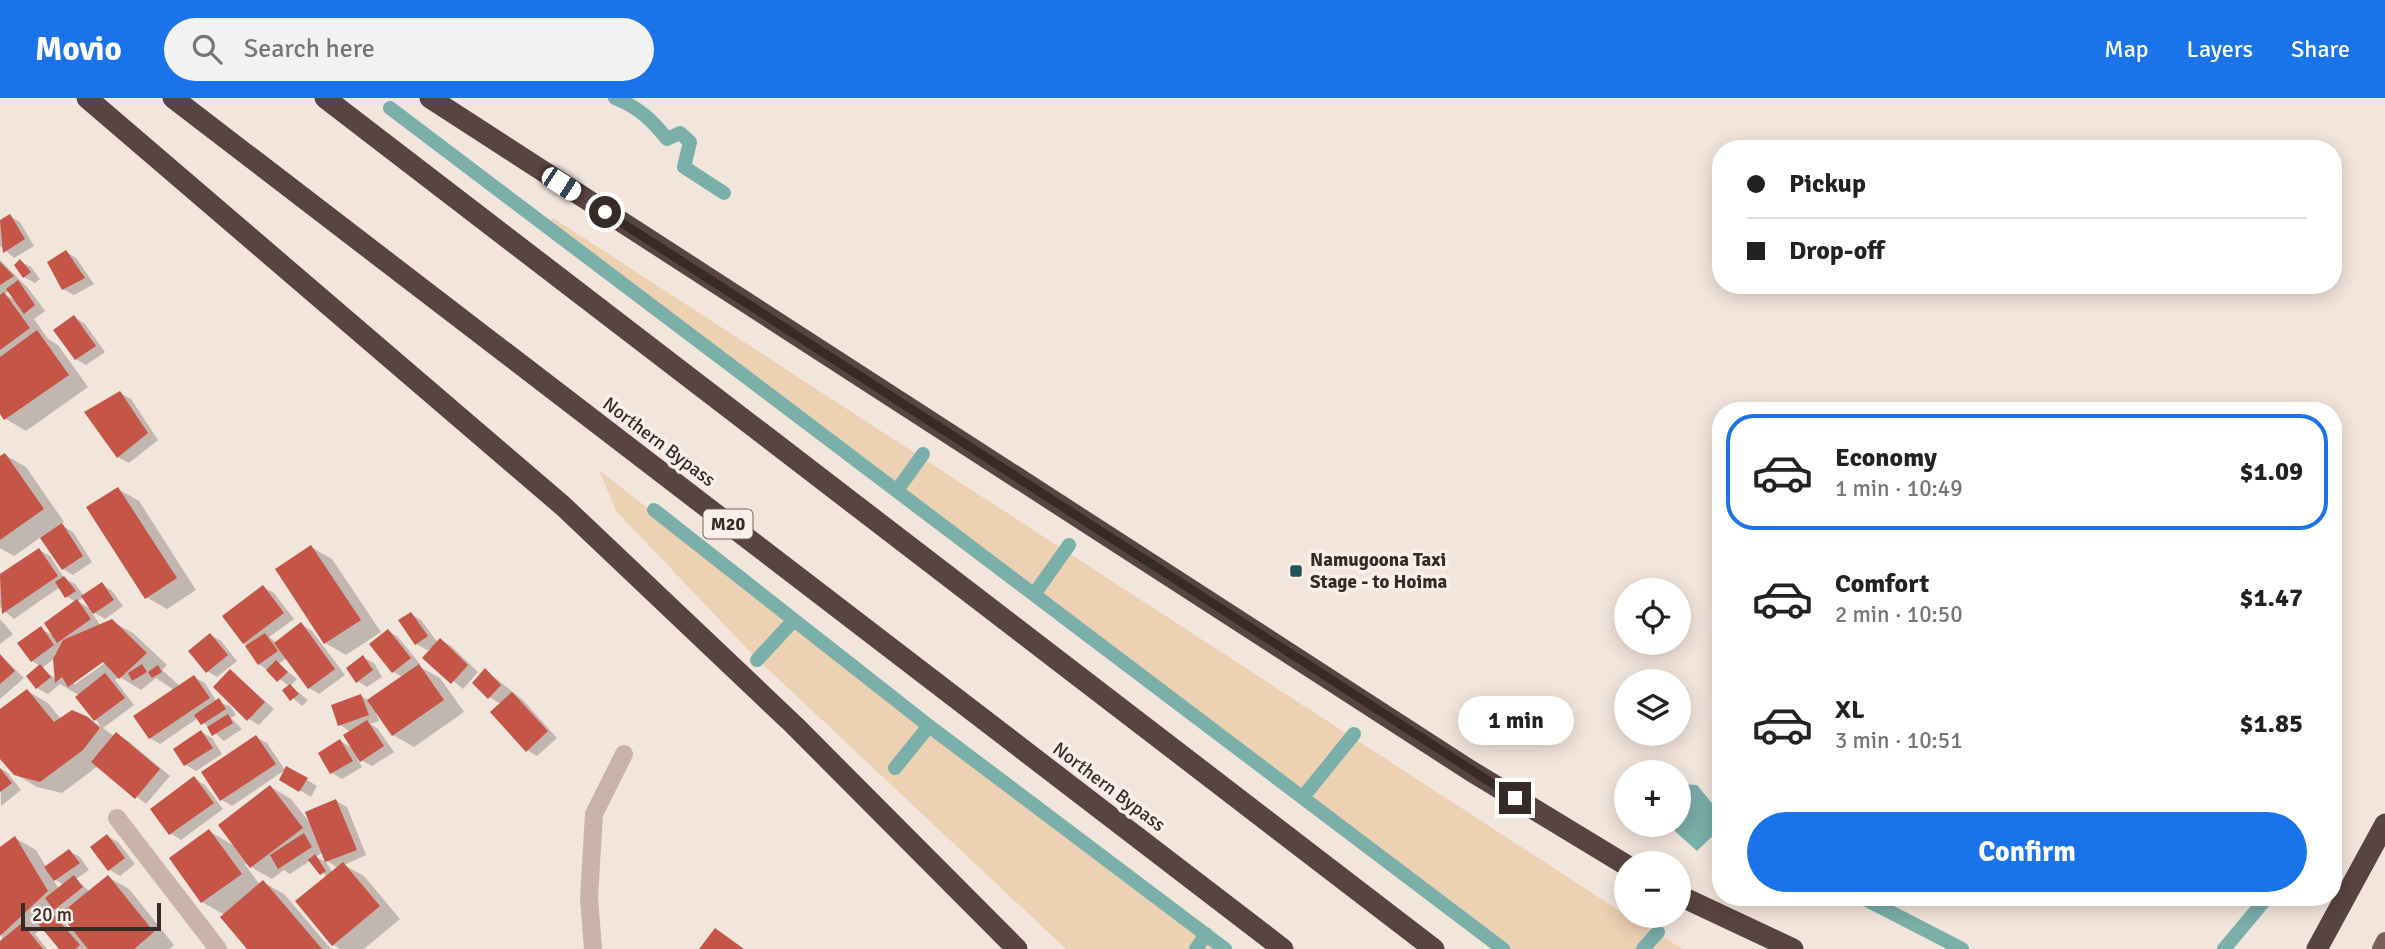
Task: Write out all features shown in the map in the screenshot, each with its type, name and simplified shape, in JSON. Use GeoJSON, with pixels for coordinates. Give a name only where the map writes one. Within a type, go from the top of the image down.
{"type":"FeatureCollection","features":[{"type":"Feature","properties":{"kind":"highway"},"geometry":{"type":"LineString","coordinates":[[87,98],[563,506],[794,726],[1017,949]]}},
{"type":"Feature","properties":{"kind":"highway","name":"Northern Bypass"},"geometry":{"type":"LineString","coordinates":[[173,98],[1283,949]]}},
{"type":"Feature","properties":{"kind":"highway"},"geometry":{"type":"LineString","coordinates":[[325,98],[1434,949]]}},
{"type":"Feature","properties":{"kind":"highway"},"geometry":{"type":"LineString","coordinates":[[430,98],[1471,771],[1614,858]]}},
{"type":"Feature","properties":{"kind":"highway"},"geometry":{"type":"LineString","coordinates":[[2342,903],[2385,824]]}},
{"type":"Feature","properties":{"kind":"highway"},"geometry":{"type":"LineString","coordinates":[[1691,902],[1793,949]]}},
{"type":"Feature","properties":{"kind":"highway"},"geometry":{"type":"LineString","coordinates":[[1691,904],[1760,949]]}},
{"type":"Feature","properties":{"kind":"highway"},"geometry":{"type":"LineString","coordinates":[[2317,949],[2340,906]]}},
{"type":"Feature","properties":{"kind":"main road"},"geometry":{"type":"LineString","coordinates":[[2381,949],[2385,941]]}},
{"type":"Feature","properties":{"kind":"street"},"geometry":{"type":"LineString","coordinates":[[593,949],[589,898],[594,814],[624,754]]}},
{"type":"Feature","properties":{"kind":"street"},"geometry":{"type":"LineString","coordinates":[[117,818],[218,949]]}},
{"type":"Feature","properties":{"kind":"sand"},"geometry":{"type":"Polygon","coordinates":[[[553,218],[1614,907],[1614,928],[1648,928],[1683,949],[1498,949],[665,317],[548,224],[553,218]]]}},
{"type":"Feature","properties":{"kind":"sand"},"geometry":{"type":"Polygon","coordinates":[[[599,470],[758,595],[760,591],[1226,949],[1066,949],[755,657],[616,511],[599,470]]]}},
{"type":"Feature","properties":{"kind":"water"},"geometry":{"type":"Polygon","coordinates":[[[1691,785],[1697,785],[1712,803],[1712,837],[1697,851],[1681,837],[1691,837],[1691,785]]]}},
{"type":"Feature","properties":{"kind":"building"},"geometry":{"type":"Polygon","coordinates":[[[10,214],[25,239],[3,253],[0,220],[10,214]]]}},
{"type":"Feature","properties":{"kind":"building"},"geometry":{"type":"Polygon","coordinates":[[[66,250],[85,278],[62,290],[47,262],[66,250]]]}},
{"type":"Feature","properties":{"kind":"building"},"geometry":{"type":"Polygon","coordinates":[[[20,259],[31,272],[23,278],[14,265],[20,259]]]}},
{"type":"Feature","properties":{"kind":"building"},"geometry":{"type":"Polygon","coordinates":[[[0,262],[14,276],[0,285],[0,262]]]}},
{"type":"Feature","properties":{"kind":"building"},"geometry":{"type":"Polygon","coordinates":[[[18,280],[35,305],[24,314],[6,289],[18,280]]]}},
{"type":"Feature","properties":{"kind":"building"},"geometry":{"type":"Polygon","coordinates":[[[4,292],[30,328],[0,350],[0,295],[4,292]]]}},
{"type":"Feature","properties":{"kind":"building"},"geometry":{"type":"Polygon","coordinates":[[[74,315],[96,346],[75,360],[53,330],[74,315]]]}},
{"type":"Feature","properties":{"kind":"building"},"geometry":{"type":"Polygon","coordinates":[[[37,330],[69,375],[4,420],[0,414],[0,357],[37,330]]]}},
{"type":"Feature","properties":{"kind":"building"},"geometry":{"type":"Polygon","coordinates":[[[120,391],[148,433],[117,458],[84,412],[120,391]]]}},
{"type":"Feature","properties":{"kind":"building"},"geometry":{"type":"Polygon","coordinates":[[[5,453],[44,509],[0,540],[0,456],[5,453]]]}},
{"type":"Feature","properties":{"kind":"building"},"geometry":{"type":"Polygon","coordinates":[[[118,487],[177,578],[145,599],[86,507],[118,487]]]}},
{"type":"Feature","properties":{"kind":"building"},"geometry":{"type":"Polygon","coordinates":[[[62,523],[83,556],[62,570],[40,538],[62,523]]]}},
{"type":"Feature","properties":{"kind":"building"},"geometry":{"type":"Polygon","coordinates":[[[311,545],[361,620],[324,644],[275,569],[311,545]]]}},
{"type":"Feature","properties":{"kind":"building"},"geometry":{"type":"Polygon","coordinates":[[[39,548],[58,576],[2,614],[0,574],[39,548]]]}},
{"type":"Feature","properties":{"kind":"building"},"geometry":{"type":"Polygon","coordinates":[[[64,576],[76,591],[65,598],[55,582],[64,576]]]}},
{"type":"Feature","properties":{"kind":"building"},"geometry":{"type":"Polygon","coordinates":[[[102,582],[114,600],[93,614],[81,596],[102,582]]]}},
{"type":"Feature","properties":{"kind":"building"},"geometry":{"type":"Polygon","coordinates":[[[263,585],[284,613],[243,644],[222,616],[263,585]]]}},
{"type":"Feature","properties":{"kind":"building"},"geometry":{"type":"Polygon","coordinates":[[[77,599],[91,619],[57,643],[44,623],[77,599]]]}},
{"type":"Feature","properties":{"kind":"building"},"geometry":{"type":"Polygon","coordinates":[[[411,612],[428,636],[415,645],[398,620],[411,612]]]}},
{"type":"Feature","properties":{"kind":"building"},"geometry":{"type":"Polygon","coordinates":[[[112,619],[147,653],[119,679],[103,662],[68,687],[62,677],[55,683],[53,659],[63,640],[112,619]]]}},
{"type":"Feature","properties":{"kind":"building"},"geometry":{"type":"Polygon","coordinates":[[[301,622],[335,669],[308,689],[274,643],[301,622]]]}},
{"type":"Feature","properties":{"kind":"building"},"geometry":{"type":"Polygon","coordinates":[[[41,626],[54,645],[31,662],[17,643],[41,626]]]}},
{"type":"Feature","properties":{"kind":"building"},"geometry":{"type":"Polygon","coordinates":[[[388,629],[411,658],[392,673],[369,644],[388,629]]]}},
{"type":"Feature","properties":{"kind":"building"},"geometry":{"type":"Polygon","coordinates":[[[210,633],[228,655],[206,673],[188,651],[210,633]]]}},
{"type":"Feature","properties":{"kind":"building"},"geometry":{"type":"Polygon","coordinates":[[[265,633],[278,651],[258,665],[245,646],[265,633]]]}},
{"type":"Feature","properties":{"kind":"building"},"geometry":{"type":"Polygon","coordinates":[[[440,638],[468,665],[451,684],[422,658],[440,638]]]}},
{"type":"Feature","properties":{"kind":"building"},"geometry":{"type":"Polygon","coordinates":[[[0,654],[15,671],[0,684],[0,654]]]}},
{"type":"Feature","properties":{"kind":"building"},"geometry":{"type":"Polygon","coordinates":[[[363,655],[373,670],[356,683],[346,668],[363,655]]]}},
{"type":"Feature","properties":{"kind":"building"},"geometry":{"type":"Polygon","coordinates":[[[276,660],[288,672],[277,682],[266,670],[276,660]]]}},
{"type":"Feature","properties":{"kind":"building"},"geometry":{"type":"Polygon","coordinates":[[[40,664],[51,677],[36,689],[26,676],[40,664]]]}},
{"type":"Feature","properties":{"kind":"building"},"geometry":{"type":"Polygon","coordinates":[[[142,664],[147,672],[132,681],[128,673],[142,664]]]}},
{"type":"Feature","properties":{"kind":"building"},"geometry":{"type":"Polygon","coordinates":[[[419,664],[444,700],[392,736],[367,700],[419,664]]]}},
{"type":"Feature","properties":{"kind":"building"},"geometry":{"type":"Polygon","coordinates":[[[158,665],[162,672],[152,678],[148,672],[158,665]]]}},
{"type":"Feature","properties":{"kind":"building"},"geometry":{"type":"Polygon","coordinates":[[[485,668],[501,685],[488,699],[472,683],[485,668]]]}},
{"type":"Feature","properties":{"kind":"building"},"geometry":{"type":"Polygon","coordinates":[[[230,669],[265,702],[247,721],[213,687],[230,669]]]}},
{"type":"Feature","properties":{"kind":"building"},"geometry":{"type":"Polygon","coordinates":[[[105,673],[125,698],[94,721],[75,697],[105,673]]]}},
{"type":"Feature","properties":{"kind":"building"},"geometry":{"type":"Polygon","coordinates":[[[194,675],[210,698],[149,739],[133,716],[194,675]]]}},
{"type":"Feature","properties":{"kind":"building"},"geometry":{"type":"Polygon","coordinates":[[[290,684],[299,694],[290,701],[282,690],[290,684]]]}},
{"type":"Feature","properties":{"kind":"building"},"geometry":{"type":"Polygon","coordinates":[[[27,689],[54,722],[72,710],[88,717],[100,728],[83,750],[40,782],[14,775],[0,759],[0,709],[27,689]]]}},
{"type":"Feature","properties":{"kind":"building"},"geometry":{"type":"Polygon","coordinates":[[[512,692],[548,731],[526,752],[490,712],[512,692]]]}},
{"type":"Feature","properties":{"kind":"building"},"geometry":{"type":"Polygon","coordinates":[[[361,694],[369,715],[338,726],[331,705],[361,694]]]}},
{"type":"Feature","properties":{"kind":"building"},"geometry":{"type":"Polygon","coordinates":[[[219,698],[226,709],[201,725],[194,715],[219,698]]]}},
{"type":"Feature","properties":{"kind":"building"},"geometry":{"type":"Polygon","coordinates":[[[228,714],[233,723],[212,736],[207,727],[228,714]]]}},
{"type":"Feature","properties":{"kind":"building"},"geometry":{"type":"Polygon","coordinates":[[[367,720],[384,746],[360,762],[343,735],[367,720]]]}},
{"type":"Feature","properties":{"kind":"building"},"geometry":{"type":"Polygon","coordinates":[[[201,730],[213,748],[184,766],[173,749],[201,730]]]}},
{"type":"Feature","properties":{"kind":"building"},"geometry":{"type":"Polygon","coordinates":[[[116,732],[160,769],[135,799],[91,762],[116,732]]]}},
{"type":"Feature","properties":{"kind":"building"},"geometry":{"type":"Polygon","coordinates":[[[256,735],[276,764],[220,801],[201,772],[256,735]]]}},
{"type":"Feature","properties":{"kind":"building"},"geometry":{"type":"Polygon","coordinates":[[[340,739],[353,761],[330,774],[318,753],[340,739]]]}},
{"type":"Feature","properties":{"kind":"building"},"geometry":{"type":"Polygon","coordinates":[[[286,766],[308,778],[299,792],[279,780],[286,766]]]}},
{"type":"Feature","properties":{"kind":"building"},"geometry":{"type":"Polygon","coordinates":[[[0,768],[12,783],[0,792],[0,768]]]}},
{"type":"Feature","properties":{"kind":"building"},"geometry":{"type":"Polygon","coordinates":[[[194,776],[214,803],[169,835],[150,809],[194,776]]]}},
{"type":"Feature","properties":{"kind":"building"},"geometry":{"type":"Polygon","coordinates":[[[270,785],[303,828],[250,868],[218,825],[270,785]]]}},
{"type":"Feature","properties":{"kind":"building"},"geometry":{"type":"Polygon","coordinates":[[[336,799],[357,850],[325,862],[305,812],[336,799]]]}},
{"type":"Feature","properties":{"kind":"building"},"geometry":{"type":"Polygon","coordinates":[[[209,829],[242,874],[201,903],[169,858],[209,829]]]}},
{"type":"Feature","properties":{"kind":"building"},"geometry":{"type":"Polygon","coordinates":[[[304,833],[312,847],[278,869],[270,855],[304,833]]]}},
{"type":"Feature","properties":{"kind":"building"},"geometry":{"type":"Polygon","coordinates":[[[107,834],[125,858],[108,871],[90,847],[107,834]]]}},
{"type":"Feature","properties":{"kind":"building"},"geometry":{"type":"Polygon","coordinates":[[[15,836],[48,891],[0,936],[0,847],[15,836]]]}},
{"type":"Feature","properties":{"kind":"building"},"geometry":{"type":"Polygon","coordinates":[[[69,849],[80,863],[54,881],[44,867],[69,849]]]}},
{"type":"Feature","properties":{"kind":"building"},"geometry":{"type":"Polygon","coordinates":[[[315,854],[326,871],[320,875],[308,860],[315,854]]]}},
{"type":"Feature","properties":{"kind":"building"},"geometry":{"type":"Polygon","coordinates":[[[343,862],[380,906],[332,946],[295,901],[343,862]]]}},
{"type":"Feature","properties":{"kind":"building"},"geometry":{"type":"Polygon","coordinates":[[[74,875],[83,887],[54,910],[45,898],[74,875]]]}},
{"type":"Feature","properties":{"kind":"building"},"geometry":{"type":"Polygon","coordinates":[[[108,875],[154,932],[134,949],[88,949],[60,914],[108,875]]]}},
{"type":"Feature","properties":{"kind":"building"},"geometry":{"type":"Polygon","coordinates":[[[263,880],[322,949],[247,949],[220,917],[263,880]]]}},
{"type":"Feature","properties":{"kind":"building"},"geometry":{"type":"Polygon","coordinates":[[[48,908],[80,945],[75,949],[59,949],[35,920],[48,908]]]}},
{"type":"Feature","properties":{"kind":"building"},"geometry":{"type":"Polygon","coordinates":[[[22,923],[43,949],[0,949],[0,941],[22,923]]]}},
{"type":"Feature","properties":{"kind":"building"},"geometry":{"type":"Polygon","coordinates":[[[715,928],[744,949],[699,949],[715,928]]]}},
{"type":"Feature","properties":{"kind":"waterway"},"geometry":{"type":"LineString","coordinates":[[615,98],[644,115],[667,139],[680,133],[690,142],[684,167],[724,193]]}},
{"type":"Feature","properties":{"kind":"waterway"},"geometry":{"type":"LineString","coordinates":[[390,108],[1503,949]]}},
{"type":"Feature","properties":{"kind":"waterway"},"geometry":{"type":"LineString","coordinates":[[898,489],[923,454]]}},
{"type":"Feature","properties":{"kind":"waterway"},"geometry":{"type":"LineString","coordinates":[[654,510],[929,726],[1225,949]]}},
{"type":"Feature","properties":{"kind":"waterway"},"geometry":{"type":"LineString","coordinates":[[1035,593],[1069,545]]}},
{"type":"Feature","properties":{"kind":"waterway"},"geometry":{"type":"LineString","coordinates":[[757,660],[794,620]]}},
{"type":"Feature","properties":{"kind":"waterway"},"geometry":{"type":"LineString","coordinates":[[895,768],[929,726]]}},
{"type":"Feature","properties":{"kind":"waterway"},"geometry":{"type":"LineString","coordinates":[[1303,797],[1354,734]]}},
{"type":"Feature","properties":{"kind":"waterway"},"geometry":{"type":"LineString","coordinates":[[1879,906],[1962,949]]}},
{"type":"Feature","properties":{"kind":"waterway"},"geometry":{"type":"LineString","coordinates":[[2224,949],[2260,906]]}},
{"type":"Feature","properties":{"kind":"waterway"},"geometry":{"type":"LineString","coordinates":[[1643,949],[1658,932]]}},
{"type":"Feature","properties":{"kind":"waterway"},"geometry":{"type":"LineString","coordinates":[[1196,949],[1206,934]]}},
{"type":"Feature","properties":{"kind":"place","name":"Namugoona Taxi Stage - to Hoima"},"geometry":{"type":"Point","coordinates":[1296,571]}},
{"type":"Feature","properties":{"kind":"route"},"geometry":{"type":"LineString","coordinates":[[605,212],[1515,798]]}}]}
